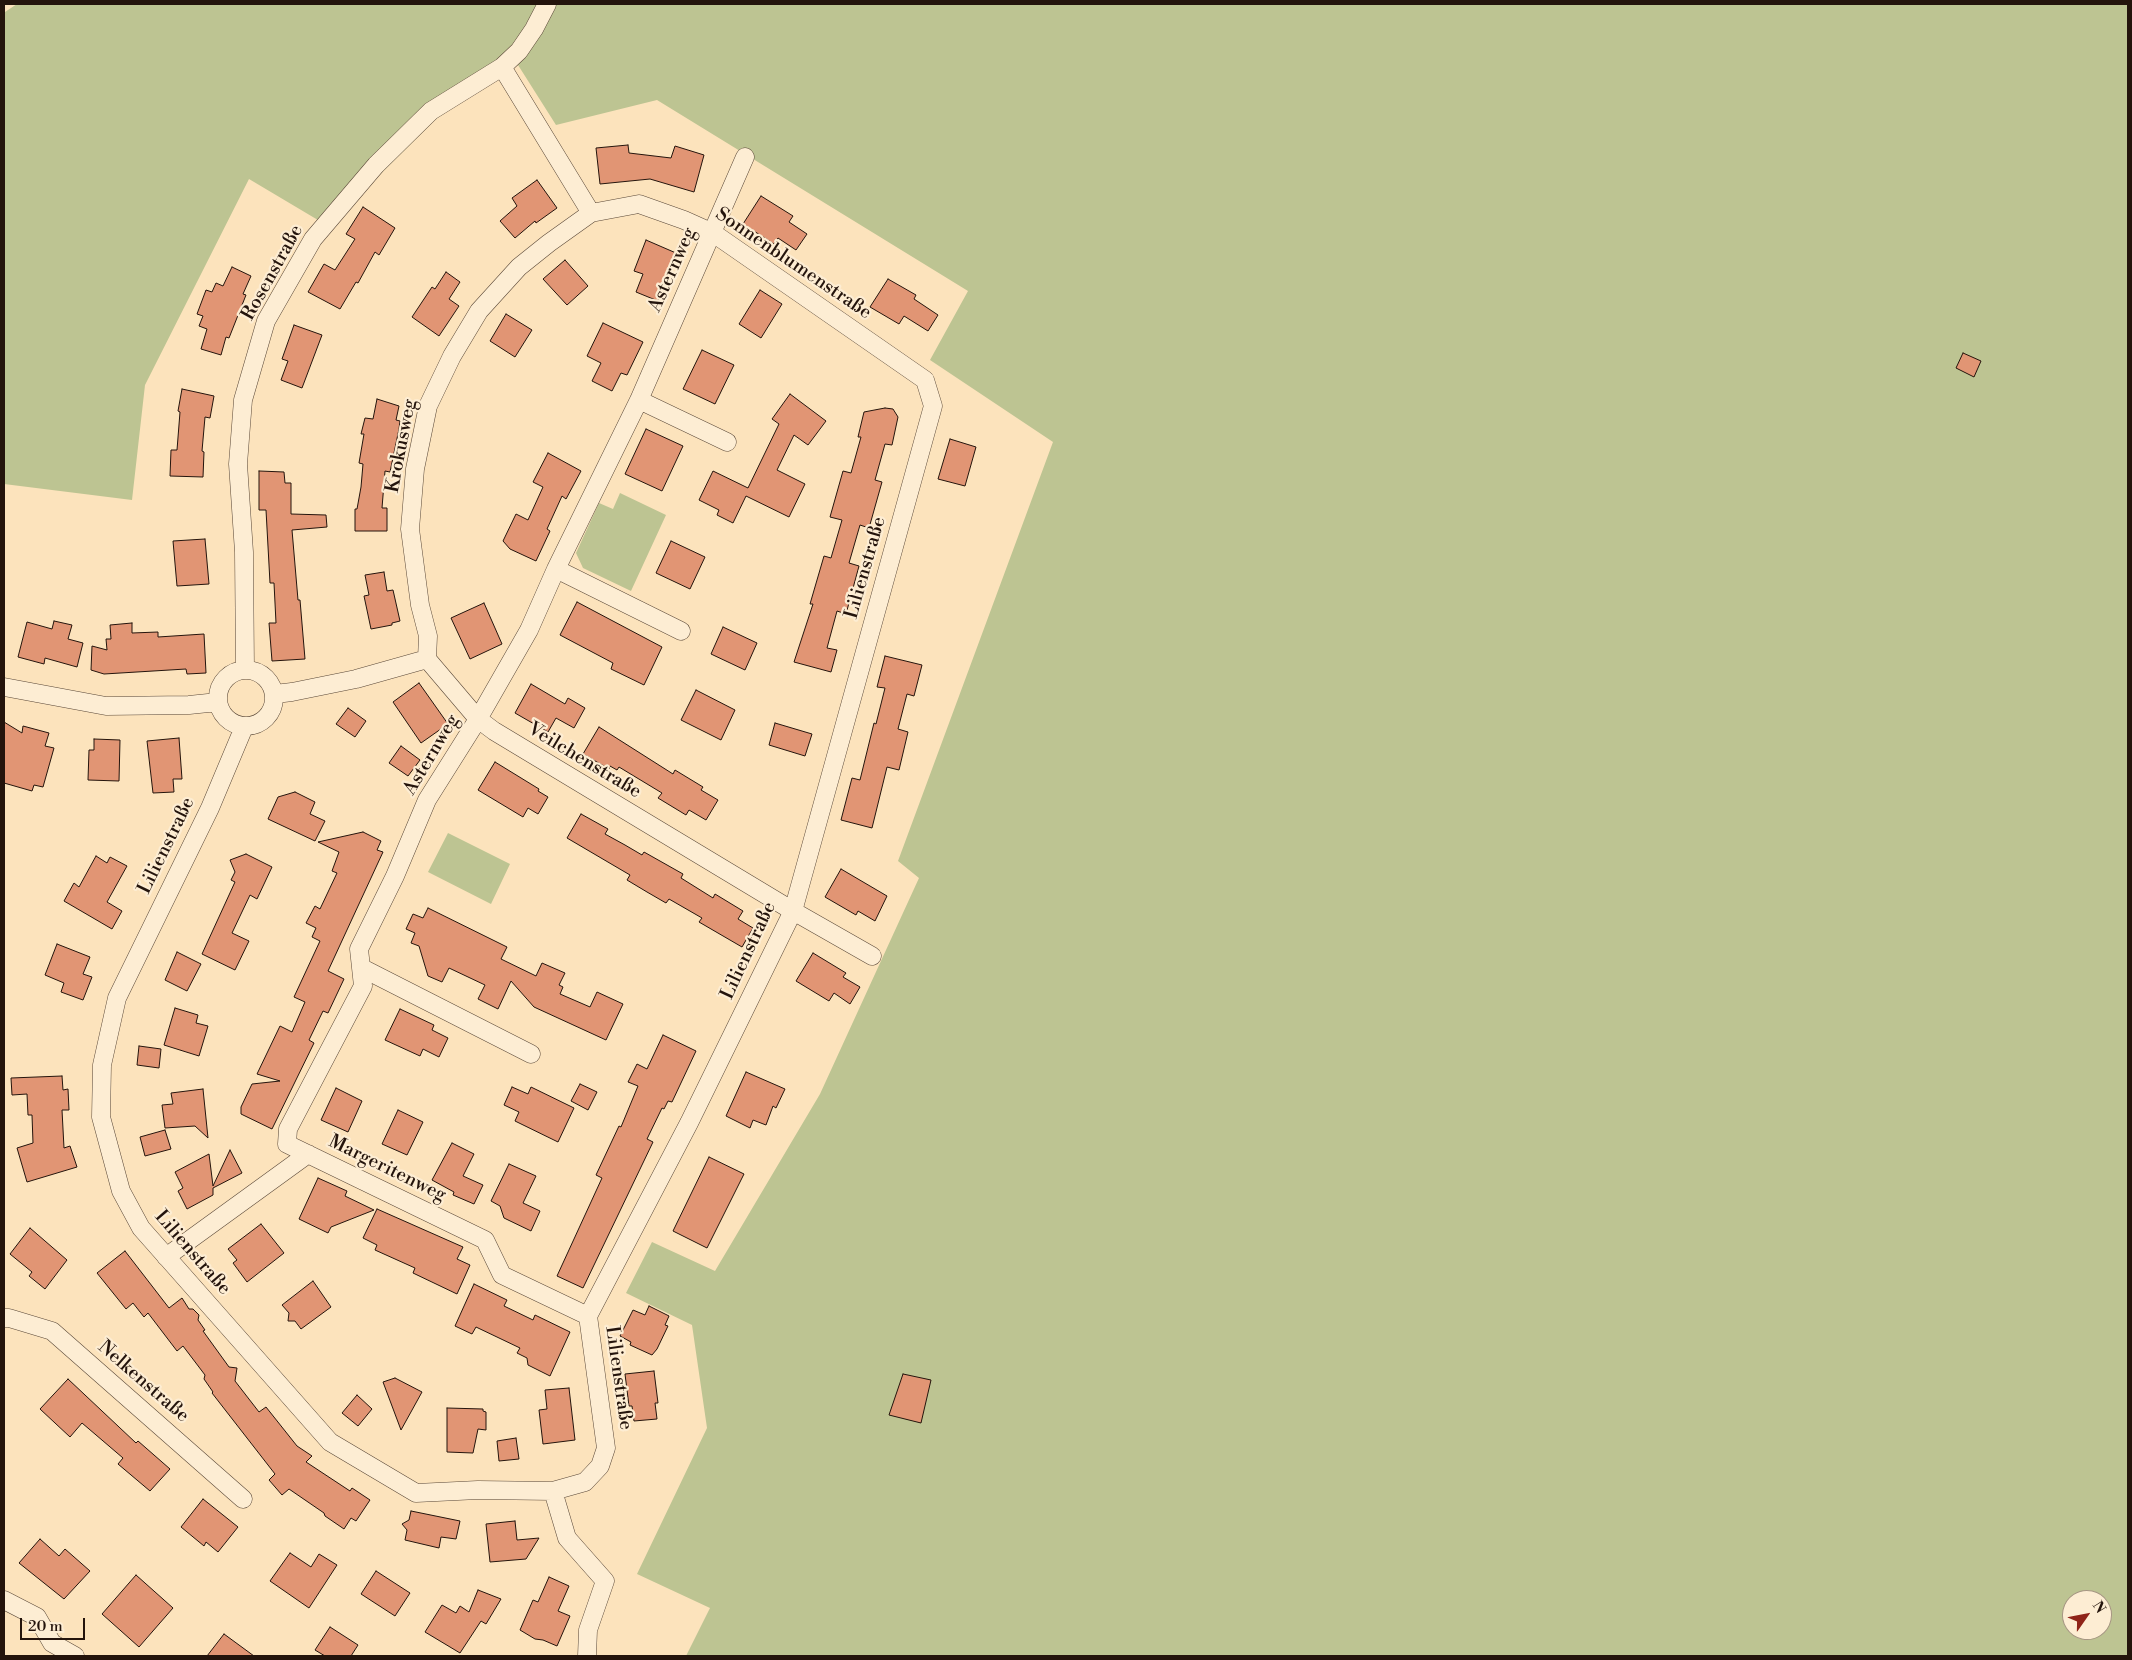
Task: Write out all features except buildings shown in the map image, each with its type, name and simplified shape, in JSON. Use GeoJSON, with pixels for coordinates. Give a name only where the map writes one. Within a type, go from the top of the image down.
{"type":"FeatureCollection","features":[{"type":"Feature","properties":{"kind":"street","name":"Rosenstraße"},"geometry":{"type":"LineString","coordinates":[[245,670],[244,552],[238,464],[243,400],[266,321],[314,239],[376,165],[431,111],[502,67],[519,51],[548,4]]}},
{"type":"Feature","properties":{"kind":"street"},"geometry":{"type":"LineString","coordinates":[[502,67],[591,213]]}},
{"type":"Feature","properties":{"kind":"street","name":"Asternweg"},"geometry":{"type":"LineString","coordinates":[[308,1154],[288,1144],[288,1129],[363,986],[358,949],[395,876],[427,800],[478,719],[529,630],[556,569],[639,400],[746,157]]}},
{"type":"Feature","properties":{"kind":"street","name":"Sonnenblumenstraße"},"geometry":{"type":"LineString","coordinates":[[591,213],[639,204],[684,220],[713,233],[925,380]]}},
{"type":"Feature","properties":{"kind":"street","name":"Krokusweg"},"geometry":{"type":"LineString","coordinates":[[427,659],[428,636],[420,605],[410,529],[416,469],[428,406],[452,356],[479,312],[519,267],[591,213]]}},
{"type":"Feature","properties":{"kind":"street","name":"Lilienstraße"},"geometry":{"type":"LineString","coordinates":[[244,727],[210,808],[117,998],[102,1065],[101,1117],[121,1191],[141,1228],[330,1442],[416,1493],[478,1490],[553,1491],[585,1482],[600,1466],[606,1448],[588,1316],[689,1123],[793,911],[934,406],[925,380]]}},
{"type":"Feature","properties":{"kind":"street"},"geometry":{"type":"LineString","coordinates":[[639,400],[727,442]]}},
{"type":"Feature","properties":{"kind":"street"},"geometry":{"type":"LineString","coordinates":[[556,569],[681,631]]}},
{"type":"Feature","properties":{"kind":"street"},"geometry":{"type":"LineString","coordinates":[[275,694],[356,679],[427,659]]}},
{"type":"Feature","properties":{"kind":"street","name":"Veilchenstraße"},"geometry":{"type":"LineString","coordinates":[[427,659],[478,719],[494,731],[793,911],[872,956]]}},
{"type":"Feature","properties":{"kind":"street"},"geometry":{"type":"LineString","coordinates":[[245,670],[259,672],[270,681],[275,694],[272,711],[260,724],[244,727],[232,723],[222,714],[218,702],[219,690],[224,680],[234,672],[245,670]]}},
{"type":"Feature","properties":{"kind":"street"},"geometry":{"type":"LineString","coordinates":[[4,687],[106,706],[189,705],[218,702]]}},
{"type":"Feature","properties":{"kind":"street"},"geometry":{"type":"LineString","coordinates":[[362,968],[531,1054]]}},
{"type":"Feature","properties":{"kind":"street","name":"Margeritenweg"},"geometry":{"type":"LineString","coordinates":[[166,1257],[308,1154],[485,1240],[502,1275],[588,1316]]}},
{"type":"Feature","properties":{"kind":"street","name":"Nelkenstraße"},"geometry":{"type":"LineString","coordinates":[[4,1318],[34,1324],[52,1331],[243,1498]]}},
{"type":"Feature","properties":{"kind":"street"},"geometry":{"type":"LineString","coordinates":[[553,1491],[567,1538],[605,1581],[588,1630],[587,1656]]}},
{"type":"Feature","properties":{"kind":"street"},"geometry":{"type":"LineString","coordinates":[[4,1600],[37,1617],[52,1643],[75,1656]]}},
{"type":"Feature","properties":{"kind":"green space"},"geometry":{"type":"Polygon","coordinates":[[[17,4],[2128,4],[2128,1656],[686,1656],[710,1608],[637,1574],[707,1428],[692,1325],[626,1293],[652,1242],[715,1271],[820,1094],[919,878],[898,861],[1053,442],[930,360],[968,291],[657,100],[556,125],[518,65],[437,118],[328,226],[249,179],[145,385],[132,500],[4,484],[5,12],[17,4]]]}},
{"type":"Feature","properties":{"kind":"green space"},"geometry":{"type":"Polygon","coordinates":[[[620,493],[666,515],[631,591],[583,568],[576,553],[599,503],[613,509],[620,493]]]}},
{"type":"Feature","properties":{"kind":"green space"},"geometry":{"type":"Polygon","coordinates":[[[448,833],[510,864],[491,904],[428,872],[448,833]]]}}]}
